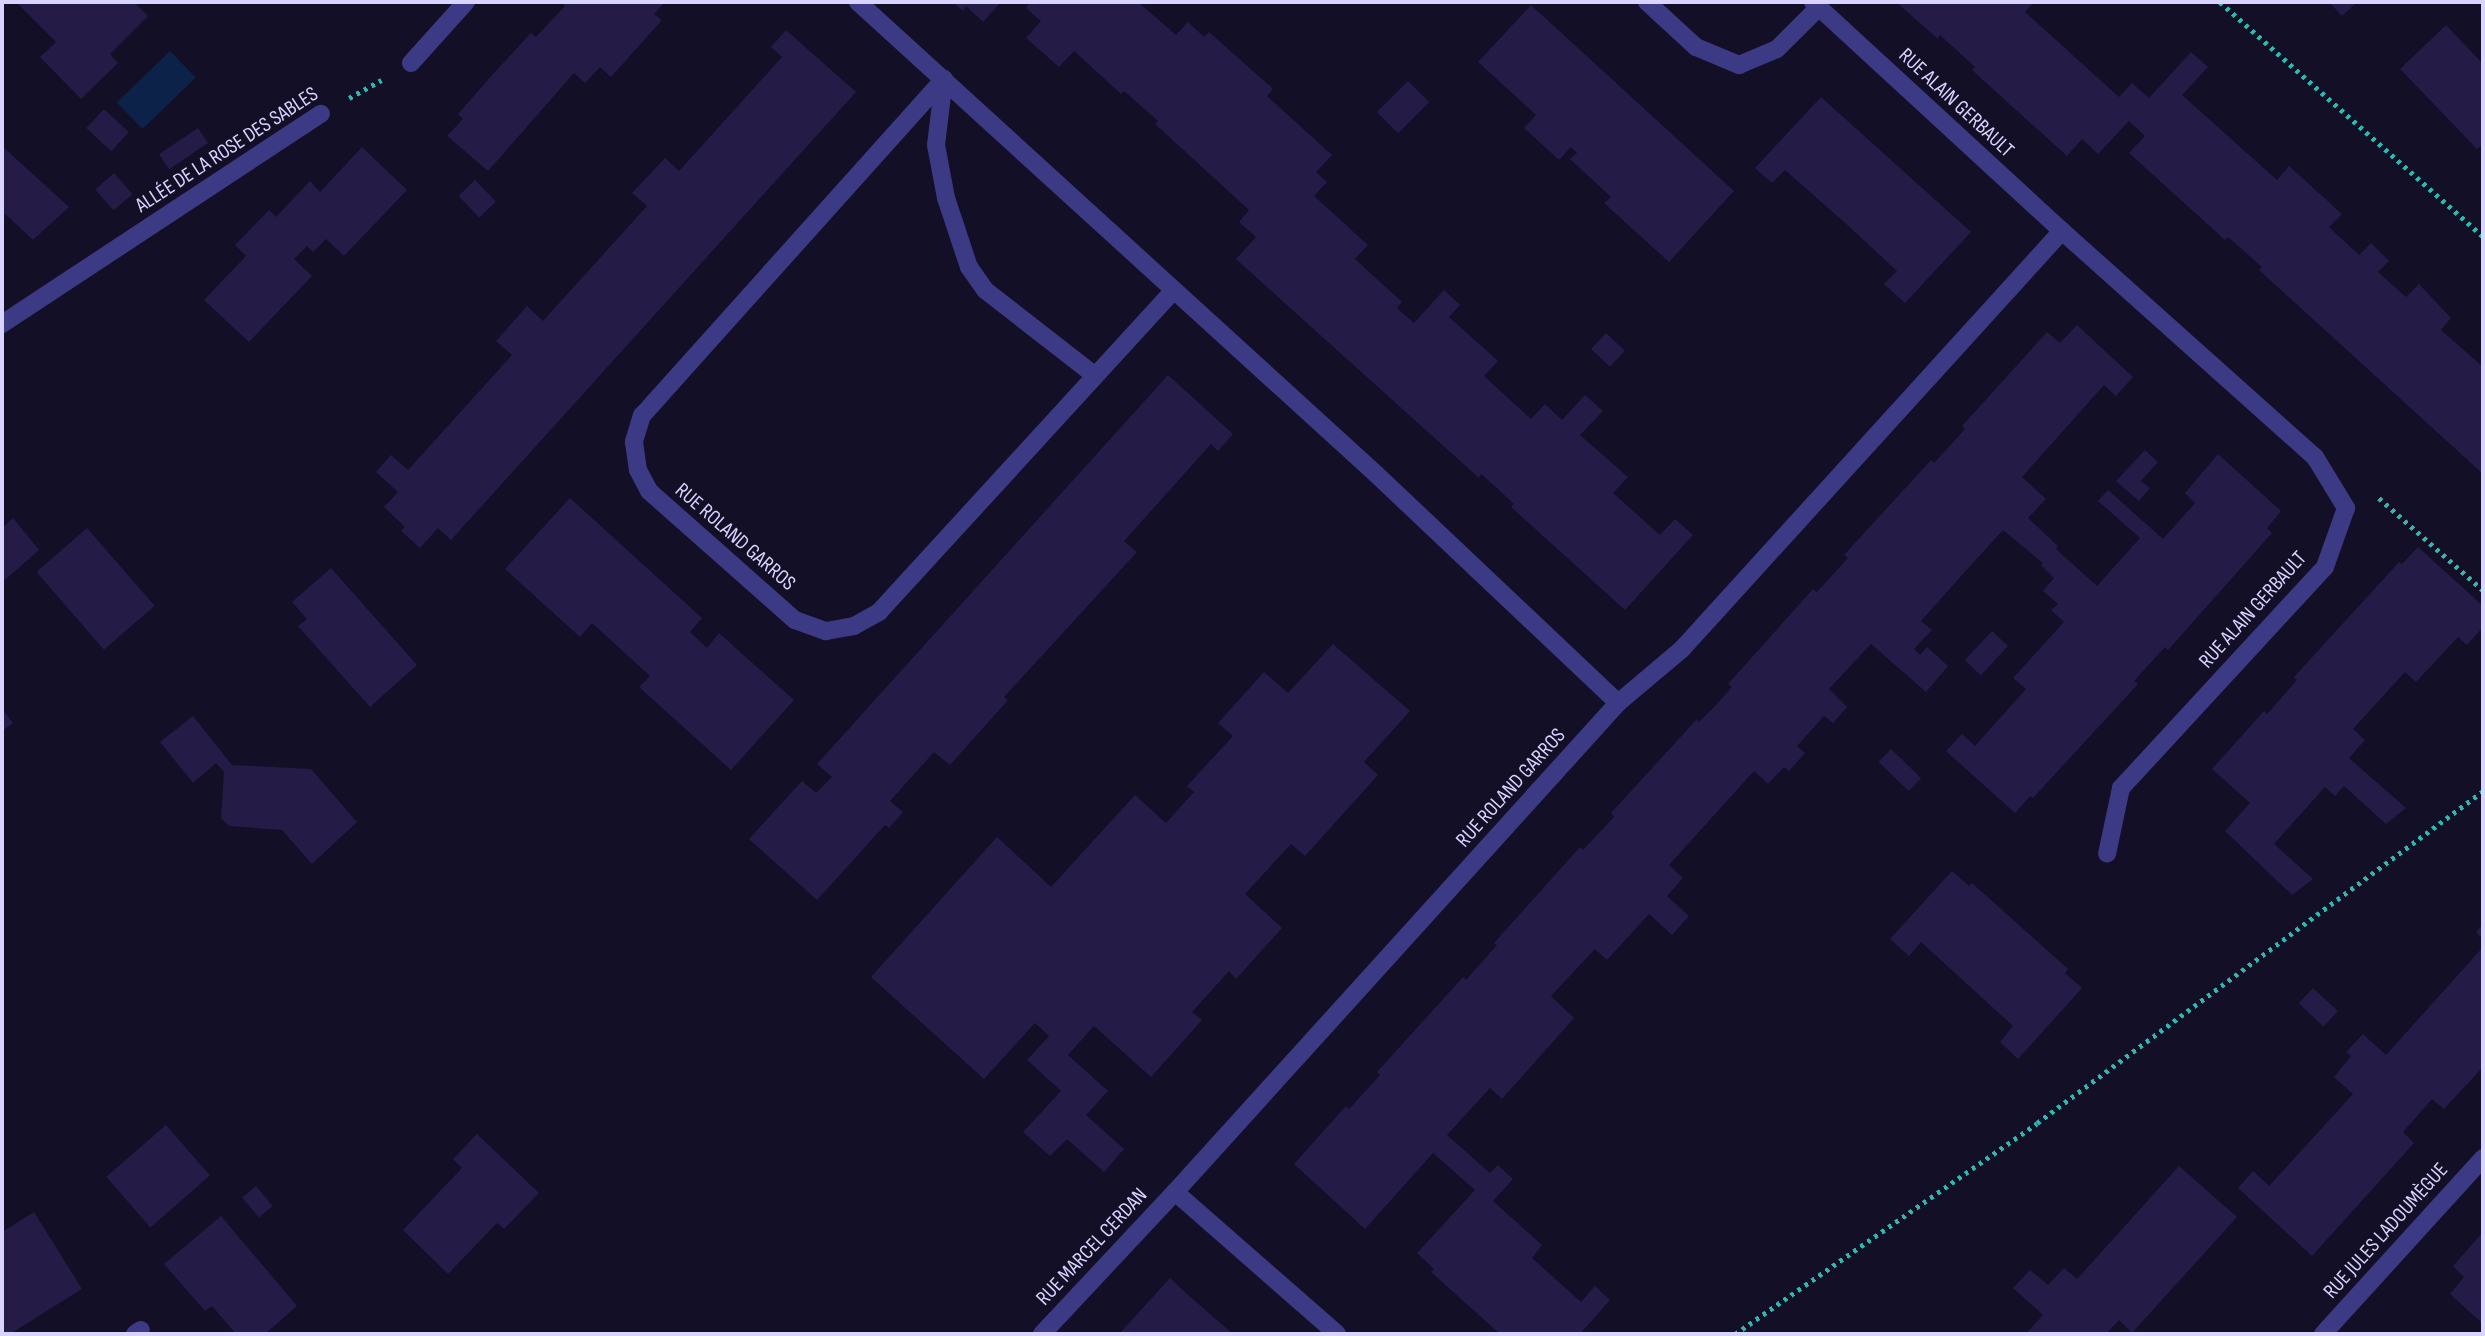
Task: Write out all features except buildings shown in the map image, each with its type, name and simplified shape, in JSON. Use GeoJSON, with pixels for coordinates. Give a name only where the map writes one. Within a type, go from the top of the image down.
{"type":"FeatureCollection","features":[{"type":"Feature","properties":{"kind":"street"},"geometry":{"type":"LineString","coordinates":[[411,63],[466,2]]}},
{"type":"Feature","properties":{"kind":"street"},"geometry":{"type":"LineString","coordinates":[[858,2],[1376,474],[1618,703],[1682,649],[2062,231]]}},
{"type":"Feature","properties":{"kind":"street","name":"RUE ALAIN GERBAULT"},"geometry":{"type":"LineString","coordinates":[[1647,2],[1696,47],[1740,65],[1777,50],[1816,4],[2062,231],[2315,457],[2346,508],[2325,567],[2121,788],[2107,855]]}},
{"type":"Feature","properties":{"kind":"street"},"geometry":{"type":"LineString","coordinates":[[944,79],[936,145],[946,198],[969,267],[985,290],[1094,375]]}},
{"type":"Feature","properties":{"kind":"street","name":"RUE ROLAND GARROS"},"geometry":{"type":"LineString","coordinates":[[944,79],[642,415],[634,442],[638,470],[649,491],[795,620],[826,631],[854,626],[879,612],[1174,291]]}},
{"type":"Feature","properties":{"kind":"street","name":"ALLÉE DE LA ROSE DES SABLES"},"geometry":{"type":"LineString","coordinates":[[2,324],[321,114]]}},
{"type":"Feature","properties":{"kind":"street","name":"RUE ROLAND GARROS"},"geometry":{"type":"LineString","coordinates":[[1175,1192],[1618,703]]}},
{"type":"Feature","properties":{"kind":"street","name":"RUE JULES LADOUMÈGUE"},"geometry":{"type":"LineString","coordinates":[[2323,1334],[2483,1158]]}},
{"type":"Feature","properties":{"kind":"street"},"geometry":{"type":"LineString","coordinates":[[1175,1192],[1336,1334]]}},
{"type":"Feature","properties":{"kind":"street","name":"RUE MARCEL CERDAN"},"geometry":{"type":"LineString","coordinates":[[1042,1334],[1175,1192]]}},
{"type":"Feature","properties":{"kind":"path"},"geometry":{"type":"LineString","coordinates":[[2220,2],[2483,236]]}},
{"type":"Feature","properties":{"kind":"path","name":"ALLÉE DE LA ROSE DES SABLES"},"geometry":{"type":"LineString","coordinates":[[321,114],[411,63]]}},
{"type":"Feature","properties":{"kind":"path"},"geometry":{"type":"LineString","coordinates":[[2371,491],[2483,590]]}},
{"type":"Feature","properties":{"kind":"path"},"geometry":{"type":"LineString","coordinates":[[1735,1334],[2037,1123],[2483,791]]}},
{"type":"Feature","properties":{"kind":"water"},"geometry":{"type":"Polygon","coordinates":[[[170,51],[196,78],[142,129],[117,102],[170,51]]]}}]}
